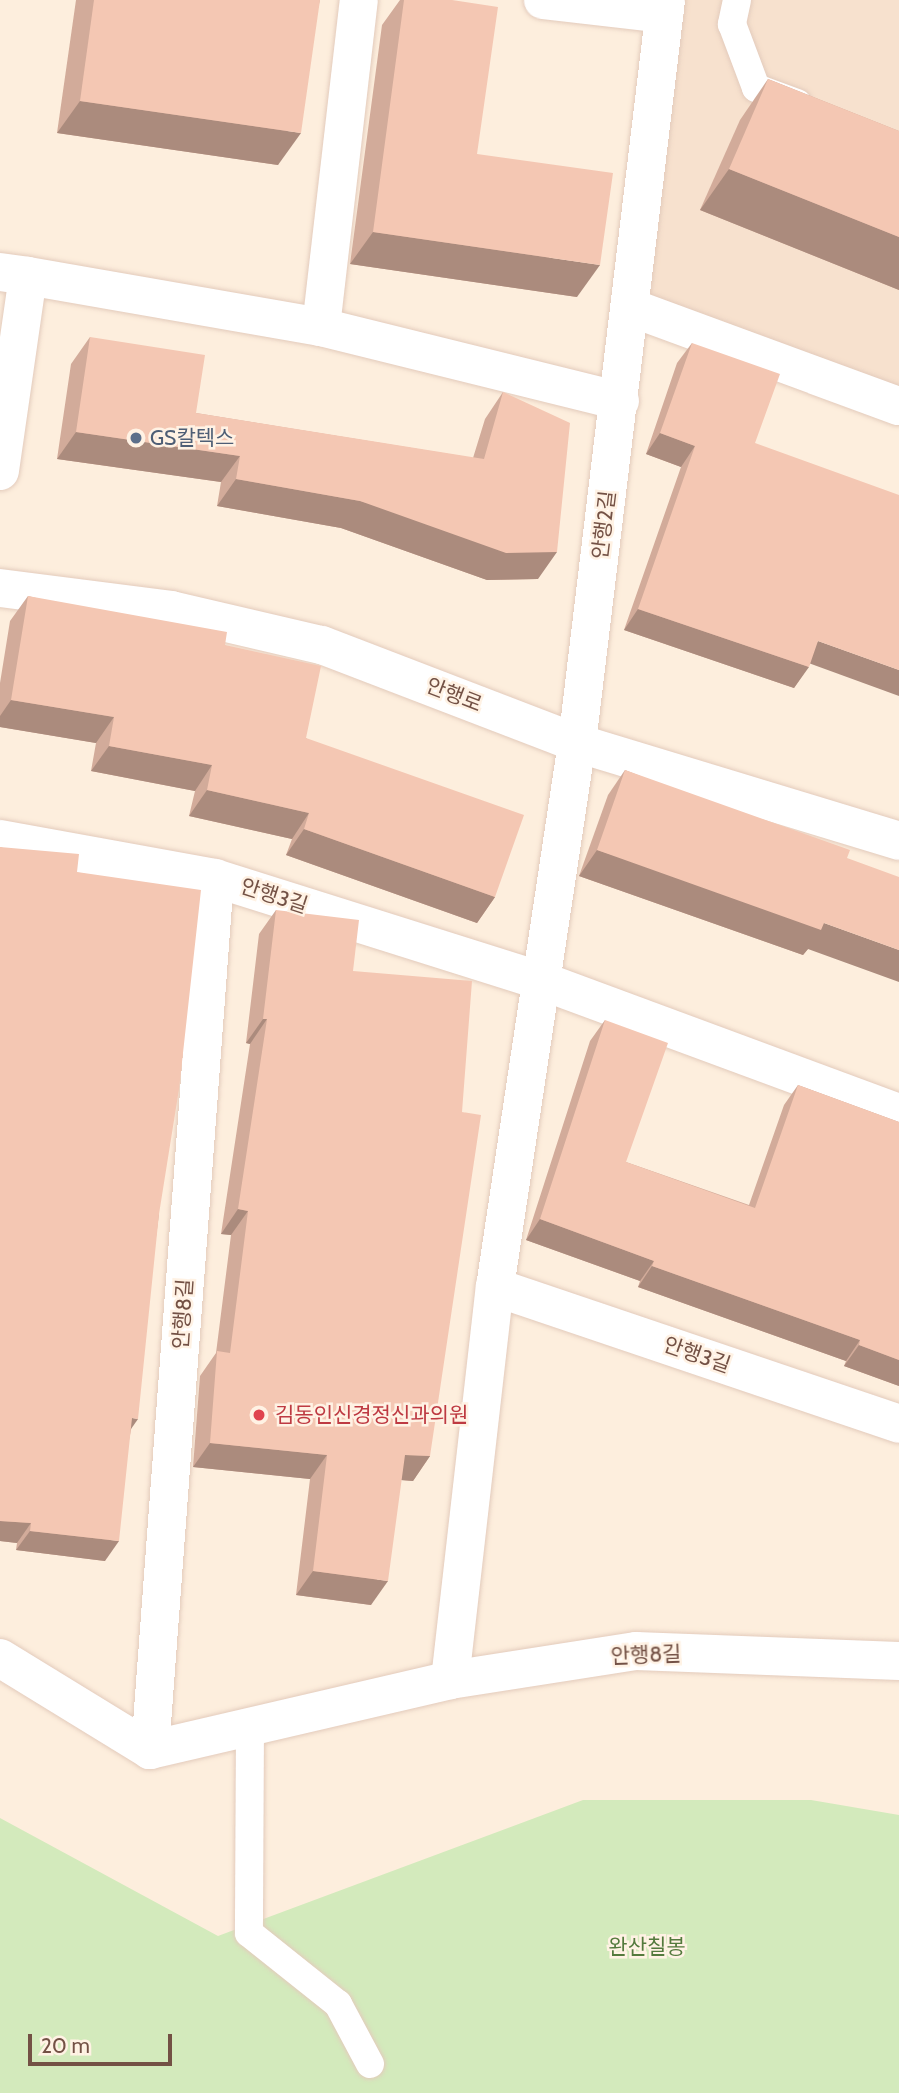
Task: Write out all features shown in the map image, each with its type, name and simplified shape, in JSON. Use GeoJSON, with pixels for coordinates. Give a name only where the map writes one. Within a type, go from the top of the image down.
{"type":"FeatureCollection","features":[{"type":"Feature","properties":{"kind":"street"},"geometry":{"type":"LineString","coordinates":[[321,327],[359,0]]}},
{"type":"Feature","properties":{"kind":"street","name":"안행2길"},"geometry":{"type":"LineString","coordinates":[[543,0],[665,7],[632,308],[577,743]]}},
{"type":"Feature","properties":{"kind":"street"},"geometry":{"type":"LineString","coordinates":[[0,471],[14,274],[321,327],[620,401]]}},
{"type":"Feature","properties":{"kind":"street"},"geometry":{"type":"LineString","coordinates":[[632,308],[899,406]]}},
{"type":"Feature","properties":{"kind":"street","name":"안행로"},"geometry":{"type":"LineString","coordinates":[[0,588],[171,610],[321,645],[577,743],[899,841]]}},
{"type":"Feature","properties":{"kind":"street"},"geometry":{"type":"LineString","coordinates":[[450,1680],[495,1287],[577,743]]}},
{"type":"Feature","properties":{"kind":"street","name":"안행3길"},"geometry":{"type":"LineString","coordinates":[[0,839],[215,878],[542,981],[899,1113]]}},
{"type":"Feature","properties":{"kind":"street","name":"안행8길"},"geometry":{"type":"LineString","coordinates":[[215,878],[150,1750],[450,1680],[636,1651],[899,1661]]}},
{"type":"Feature","properties":{"kind":"street","name":"안행3길"},"geometry":{"type":"LineString","coordinates":[[495,1287],[899,1424]]}},
{"type":"Feature","properties":{"kind":"street"},"geometry":{"type":"LineString","coordinates":[[0,1658],[150,1750]]}},
{"type":"Feature","properties":{"kind":"lane"},"geometry":{"type":"LineString","coordinates":[[737,0],[732,24],[756,88],[821,111]]}},
{"type":"Feature","properties":{"kind":"lane"},"geometry":{"type":"LineString","coordinates":[[250,1726],[249,1933],[338,2004],[370,2064]]}},
{"type":"Feature","properties":{"kind":"shaded area"},"geometry":{"type":"Polygon","coordinates":[[[666,0],[899,0],[899,406],[632,308],[666,0]]]}},
{"type":"Feature","properties":{"kind":"green space","name":"완산칠봉"},"geometry":{"type":"Polygon","coordinates":[[[583,1800],[811,1800],[899,1815],[899,2093],[0,2093],[0,1818],[218,1936],[583,1800]]]}},
{"type":"Feature","properties":{"kind":"building"},"geometry":{"type":"Polygon","coordinates":[[[94,0],[320,0],[301,133],[80,101],[94,0]]]}},
{"type":"Feature","properties":{"kind":"building"},"geometry":{"type":"Polygon","coordinates":[[[404,0],[452,0],[498,7],[477,154],[613,173],[600,265],[373,232],[404,0]]]}},
{"type":"Feature","properties":{"kind":"building"},"geometry":{"type":"Polygon","coordinates":[[[768,79],[899,131],[899,237],[729,169],[768,79]]]}},
{"type":"Feature","properties":{"kind":"building"},"geometry":{"type":"Polygon","coordinates":[[[90,337],[205,355],[196,413],[484,459],[503,392],[570,423],[557,552],[506,553],[360,501],[236,479],[240,456],[76,432],[90,337]]]}},
{"type":"Feature","properties":{"kind":"building"},"geometry":{"type":"Polygon","coordinates":[[[692,343],[780,374],[755,443],[899,495],[899,670],[818,641],[809,667],[638,609],[695,446],[660,433],[692,343]]]}},
{"type":"Feature","properties":{"kind":"building"},"geometry":{"type":"Polygon","coordinates":[[[28,596],[227,632],[225,645],[321,666],[306,738],[524,815],[495,897],[304,829],[309,813],[207,790],[212,765],[109,746],[114,717],[11,700],[28,596]]]}},
{"type":"Feature","properties":{"kind":"building"},"geometry":{"type":"Polygon","coordinates":[[[625,770],[850,850],[847,858],[899,877],[899,950],[824,923],[821,930],[597,850],[625,770]]]}},
{"type":"Feature","properties":{"kind":"building"},"geometry":{"type":"Polygon","coordinates":[[[0,847],[79,854],[77,872],[201,890],[179,1089],[159,1214],[138,1419],[132,1418],[119,1541],[30,1531],[31,1523],[0,1521],[0,847]]]}},
{"type":"Feature","properties":{"kind":"building"},"geometry":{"type":"Polygon","coordinates":[[[276,910],[359,920],[353,971],[472,981],[462,1112],[481,1115],[430,1456],[405,1455],[388,1581],[313,1571],[327,1455],[210,1443],[217,1351],[230,1353],[248,1211],[238,1209],[267,1019],[263,1019],[276,910]]]}},
{"type":"Feature","properties":{"kind":"building"},"geometry":{"type":"Polygon","coordinates":[[[605,1020],[668,1043],[626,1162],[755,1208],[798,1085],[899,1122],[899,1360],[859,1345],[860,1340],[652,1266],[654,1261],[540,1219],[605,1020]]]}},
{"type":"Feature","properties":{"kind":"place","name":"GS칼텍스"},"geometry":{"type":"Point","coordinates":[136,438]}},
{"type":"Feature","properties":{"kind":"place","name":"김동인신경정신과의원"},"geometry":{"type":"Point","coordinates":[259,1415]}}]}
